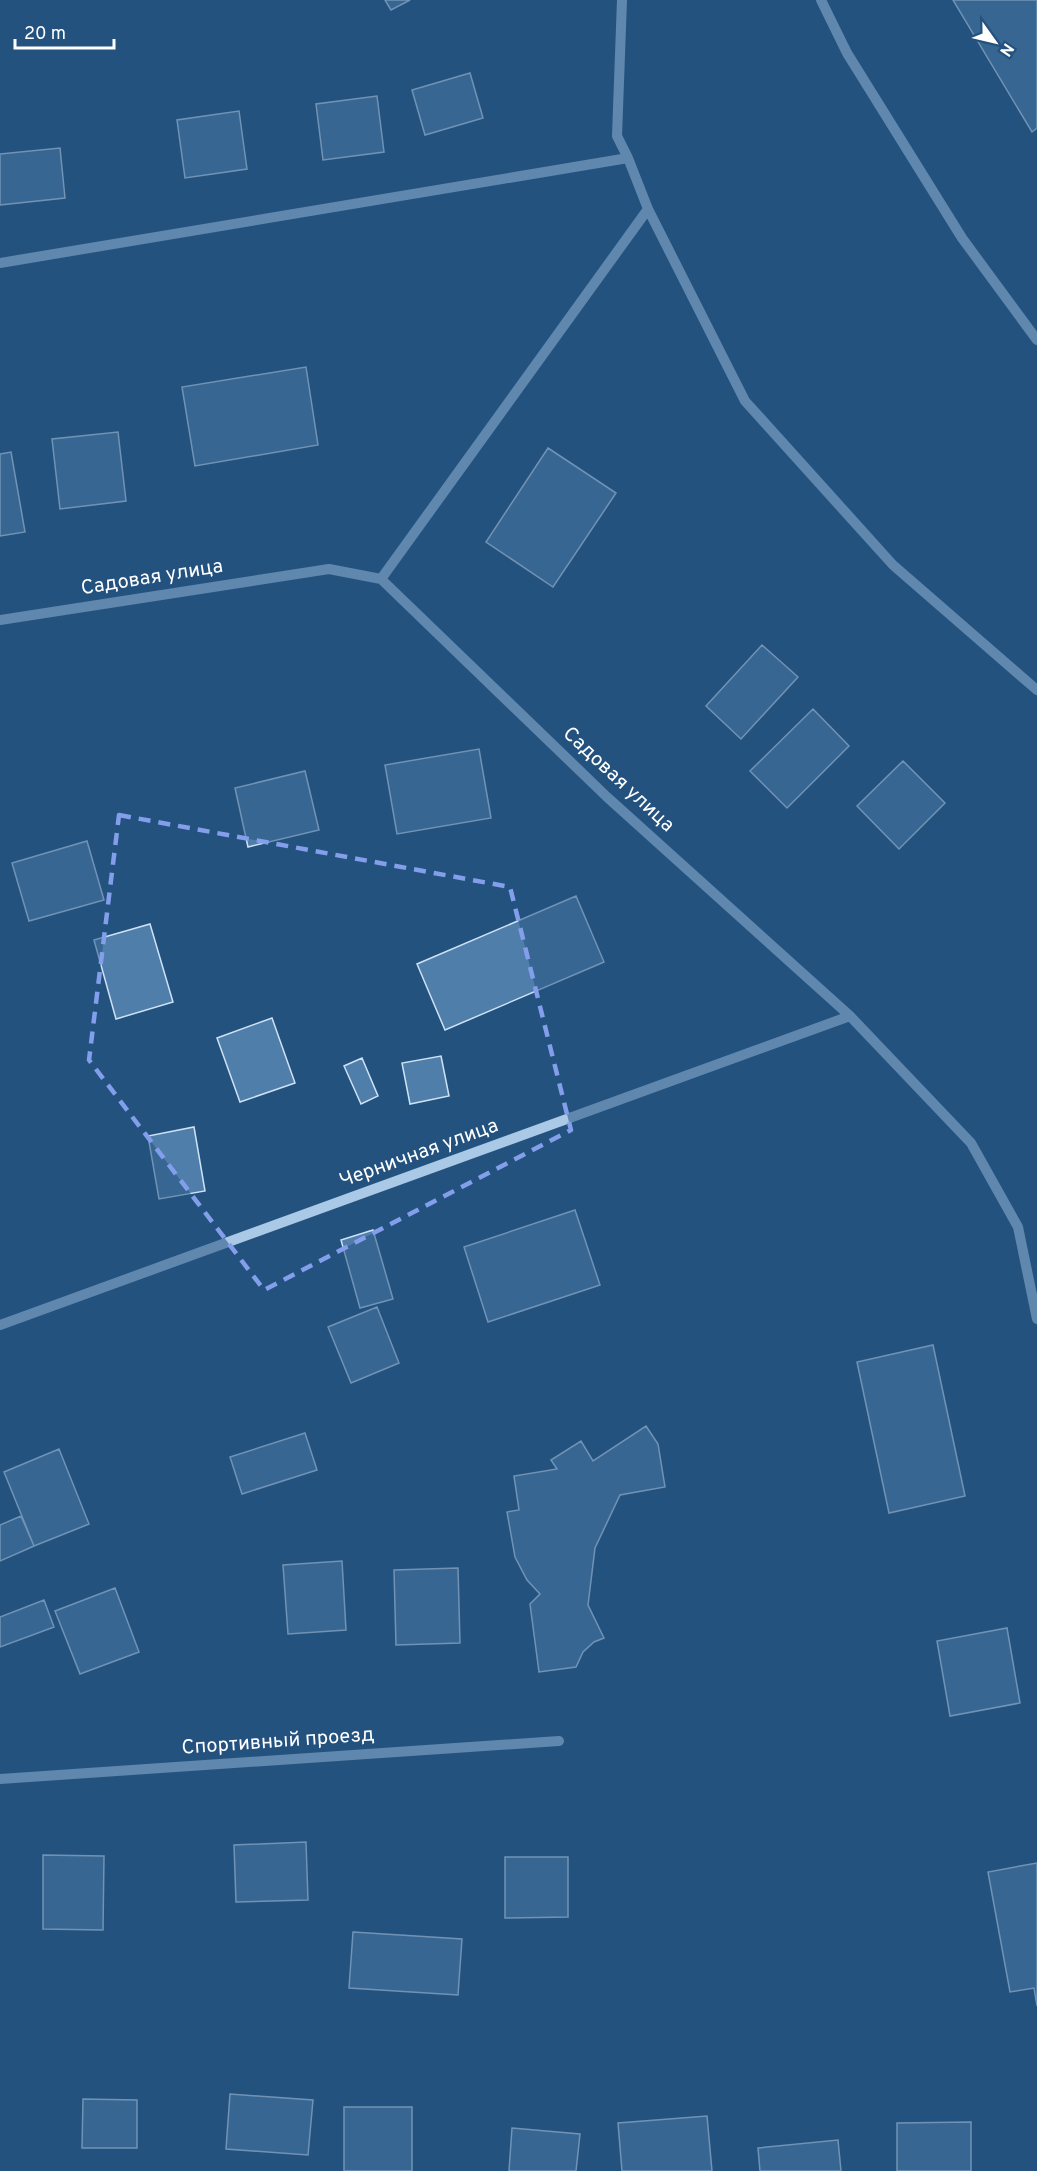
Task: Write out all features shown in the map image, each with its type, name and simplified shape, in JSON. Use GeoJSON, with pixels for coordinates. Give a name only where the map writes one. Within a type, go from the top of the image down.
{"type":"FeatureCollection","features":[{"type":"Feature","properties":{"kind":"street"},"geometry":{"type":"LineString","coordinates":[[622,0],[617,136],[648,209],[745,401],[892,565],[1037,690]]}},
{"type":"Feature","properties":{"kind":"street"},"geometry":{"type":"LineString","coordinates":[[821,0],[847,53],[962,238],[1037,340]]}},
{"type":"Feature","properties":{"kind":"street"},"geometry":{"type":"LineString","coordinates":[[0,263],[628,158]]}},
{"type":"Feature","properties":{"kind":"street"},"geometry":{"type":"LineString","coordinates":[[381,579],[648,209]]}},
{"type":"Feature","properties":{"kind":"street","name":"Садовая улица"},"geometry":{"type":"LineString","coordinates":[[0,620],[329,569],[381,579],[607,796],[850,1016],[971,1143],[1018,1227],[1037,1318]]}},
{"type":"Feature","properties":{"kind":"street","name":"Черничная улица"},"geometry":{"type":"LineString","coordinates":[[0,1325],[850,1016]]}},
{"type":"Feature","properties":{"kind":"street","name":"Спортивный проезд"},"geometry":{"type":"LineString","coordinates":[[0,1779],[559,1741]]}},
{"type":"Feature","properties":{"kind":"highlighted area"},"geometry":{"type":"Polygon","coordinates":[[[119,815],[510,887],[571,1130],[264,1290],[89,1060],[119,815]]]}},
{"type":"Feature","properties":{"kind":"building"},"geometry":{"type":"Polygon","coordinates":[[[385,0],[410,0],[391,10],[385,0]]]}},
{"type":"Feature","properties":{"kind":"building"},"geometry":{"type":"Polygon","coordinates":[[[953,0],[1037,0],[1037,128],[1032,132],[953,0]]]}},
{"type":"Feature","properties":{"kind":"building"},"geometry":{"type":"Polygon","coordinates":[[[470,73],[483,118],[425,135],[412,90],[470,73]]]}},
{"type":"Feature","properties":{"kind":"building"},"geometry":{"type":"Polygon","coordinates":[[[377,96],[384,152],[323,160],[316,104],[377,96]]]}},
{"type":"Feature","properties":{"kind":"building"},"geometry":{"type":"Polygon","coordinates":[[[239,111],[247,169],[185,178],[177,120],[239,111]]]}},
{"type":"Feature","properties":{"kind":"building"},"geometry":{"type":"Polygon","coordinates":[[[60,148],[65,198],[0,205],[0,154],[60,148]]]}},
{"type":"Feature","properties":{"kind":"building"},"geometry":{"type":"Polygon","coordinates":[[[306,367],[318,445],[195,466],[182,387],[306,367]]]}},
{"type":"Feature","properties":{"kind":"building"},"geometry":{"type":"Polygon","coordinates":[[[118,432],[126,501],[60,509],[52,439],[118,432]]]}},
{"type":"Feature","properties":{"kind":"building"},"geometry":{"type":"Polygon","coordinates":[[[548,448],[616,493],[553,587],[486,542],[548,448]]]}},
{"type":"Feature","properties":{"kind":"building"},"geometry":{"type":"Polygon","coordinates":[[[11,452],[25,532],[0,536],[0,454],[11,452]]]}},
{"type":"Feature","properties":{"kind":"building"},"geometry":{"type":"Polygon","coordinates":[[[762,645],[798,677],[741,739],[706,706],[762,645]]]}},
{"type":"Feature","properties":{"kind":"building"},"geometry":{"type":"Polygon","coordinates":[[[813,709],[849,746],[787,808],[750,771],[813,709]]]}},
{"type":"Feature","properties":{"kind":"building"},"geometry":{"type":"Polygon","coordinates":[[[479,749],[491,818],[397,834],[385,765],[479,749]]]}},
{"type":"Feature","properties":{"kind":"building"},"geometry":{"type":"Polygon","coordinates":[[[903,761],[945,803],[899,849],[857,806],[903,761]]]}},
{"type":"Feature","properties":{"kind":"building"},"geometry":{"type":"Polygon","coordinates":[[[305,771],[319,830],[248,847],[235,788],[305,771]]]}},
{"type":"Feature","properties":{"kind":"building"},"geometry":{"type":"Polygon","coordinates":[[[87,841],[104,900],[29,921],[12,863],[87,841]]]}},
{"type":"Feature","properties":{"kind":"building"},"geometry":{"type":"Polygon","coordinates":[[[576,896],[604,962],[445,1030],[417,964],[576,896]]]}},
{"type":"Feature","properties":{"kind":"building"},"geometry":{"type":"Polygon","coordinates":[[[150,924],[173,1002],[116,1019],[94,940],[150,924]]]}},
{"type":"Feature","properties":{"kind":"building"},"geometry":{"type":"Polygon","coordinates":[[[272,1018],[295,1083],[240,1102],[217,1038],[272,1018]]]}},
{"type":"Feature","properties":{"kind":"building"},"geometry":{"type":"Polygon","coordinates":[[[441,1056],[449,1096],[410,1104],[402,1063],[441,1056]]]}},
{"type":"Feature","properties":{"kind":"building"},"geometry":{"type":"Polygon","coordinates":[[[362,1058],[378,1096],[361,1104],[344,1066],[362,1058]]]}},
{"type":"Feature","properties":{"kind":"building"},"geometry":{"type":"Polygon","coordinates":[[[194,1127],[205,1191],[159,1199],[148,1136],[194,1127]]]}},
{"type":"Feature","properties":{"kind":"building"},"geometry":{"type":"Polygon","coordinates":[[[575,1210],[600,1285],[488,1322],[464,1247],[575,1210]]]}},
{"type":"Feature","properties":{"kind":"building"},"geometry":{"type":"Polygon","coordinates":[[[373,1230],[393,1299],[360,1308],[341,1240],[373,1230]]]}},
{"type":"Feature","properties":{"kind":"building"},"geometry":{"type":"Polygon","coordinates":[[[377,1307],[399,1363],[351,1383],[328,1327],[377,1307]]]}},
{"type":"Feature","properties":{"kind":"building"},"geometry":{"type":"Polygon","coordinates":[[[933,1345],[965,1496],[889,1513],[857,1362],[933,1345]]]}},
{"type":"Feature","properties":{"kind":"building"},"geometry":{"type":"Polygon","coordinates":[[[646,1426],[658,1444],[665,1487],[620,1495],[595,1548],[588,1605],[604,1638],[594,1642],[583,1652],[576,1667],[539,1672],[530,1604],[540,1594],[527,1580],[515,1557],[507,1512],[519,1510],[514,1476],[557,1469],[551,1460],[581,1441],[593,1461],[646,1426]]]}},
{"type":"Feature","properties":{"kind":"building"},"geometry":{"type":"Polygon","coordinates":[[[305,1433],[317,1470],[242,1494],[230,1457],[305,1433]]]}},
{"type":"Feature","properties":{"kind":"building"},"geometry":{"type":"Polygon","coordinates":[[[59,1449],[89,1524],[34,1546],[4,1472],[59,1449]]]}},
{"type":"Feature","properties":{"kind":"building"},"geometry":{"type":"Polygon","coordinates":[[[21,1516],[34,1546],[0,1561],[0,1525],[21,1516]]]}},
{"type":"Feature","properties":{"kind":"building"},"geometry":{"type":"Polygon","coordinates":[[[342,1561],[346,1630],[288,1634],[283,1565],[342,1561]]]}},
{"type":"Feature","properties":{"kind":"building"},"geometry":{"type":"Polygon","coordinates":[[[458,1568],[460,1643],[396,1645],[394,1570],[458,1568]]]}},
{"type":"Feature","properties":{"kind":"building"},"geometry":{"type":"Polygon","coordinates":[[[115,1588],[139,1652],[80,1674],[55,1611],[115,1588]]]}},
{"type":"Feature","properties":{"kind":"building"},"geometry":{"type":"Polygon","coordinates":[[[44,1600],[54,1627],[0,1647],[0,1617],[44,1600]]]}},
{"type":"Feature","properties":{"kind":"building"},"geometry":{"type":"Polygon","coordinates":[[[1007,1628],[1020,1703],[950,1716],[937,1641],[1007,1628]]]}},
{"type":"Feature","properties":{"kind":"building"},"geometry":{"type":"Polygon","coordinates":[[[306,1842],[308,1900],[236,1902],[234,1845],[306,1842]]]}},
{"type":"Feature","properties":{"kind":"building"},"geometry":{"type":"Polygon","coordinates":[[[43,1855],[104,1856],[103,1930],[43,1929],[43,1855]]]}},
{"type":"Feature","properties":{"kind":"building"},"geometry":{"type":"Polygon","coordinates":[[[505,1857],[568,1857],[568,1917],[505,1918],[505,1857]]]}},
{"type":"Feature","properties":{"kind":"building"},"geometry":{"type":"Polygon","coordinates":[[[1037,1863],[1037,2006],[1034,1988],[1010,1992],[988,1872],[1037,1863]]]}},
{"type":"Feature","properties":{"kind":"building"},"geometry":{"type":"Polygon","coordinates":[[[353,1932],[462,1939],[458,1995],[349,1988],[353,1932]]]}},
{"type":"Feature","properties":{"kind":"building"},"geometry":{"type":"Polygon","coordinates":[[[230,2094],[313,2100],[308,2155],[226,2149],[230,2094]]]}},
{"type":"Feature","properties":{"kind":"building"},"geometry":{"type":"Polygon","coordinates":[[[83,2099],[137,2100],[137,2148],[82,2148],[83,2099]]]}},
{"type":"Feature","properties":{"kind":"building"},"geometry":{"type":"Polygon","coordinates":[[[344,2107],[412,2107],[412,2171],[344,2171],[344,2107]]]}},
{"type":"Feature","properties":{"kind":"building"},"geometry":{"type":"Polygon","coordinates":[[[707,2116],[712,2171],[622,2171],[618,2123],[707,2116]]]}},
{"type":"Feature","properties":{"kind":"building"},"geometry":{"type":"Polygon","coordinates":[[[971,2122],[971,2171],[897,2171],[897,2123],[971,2122]]]}},
{"type":"Feature","properties":{"kind":"building"},"geometry":{"type":"Polygon","coordinates":[[[512,2128],[580,2134],[576,2171],[509,2171],[512,2128]]]}},
{"type":"Feature","properties":{"kind":"building"},"geometry":{"type":"Polygon","coordinates":[[[838,2140],[841,2171],[760,2171],[758,2148],[838,2140]]]}}]}
